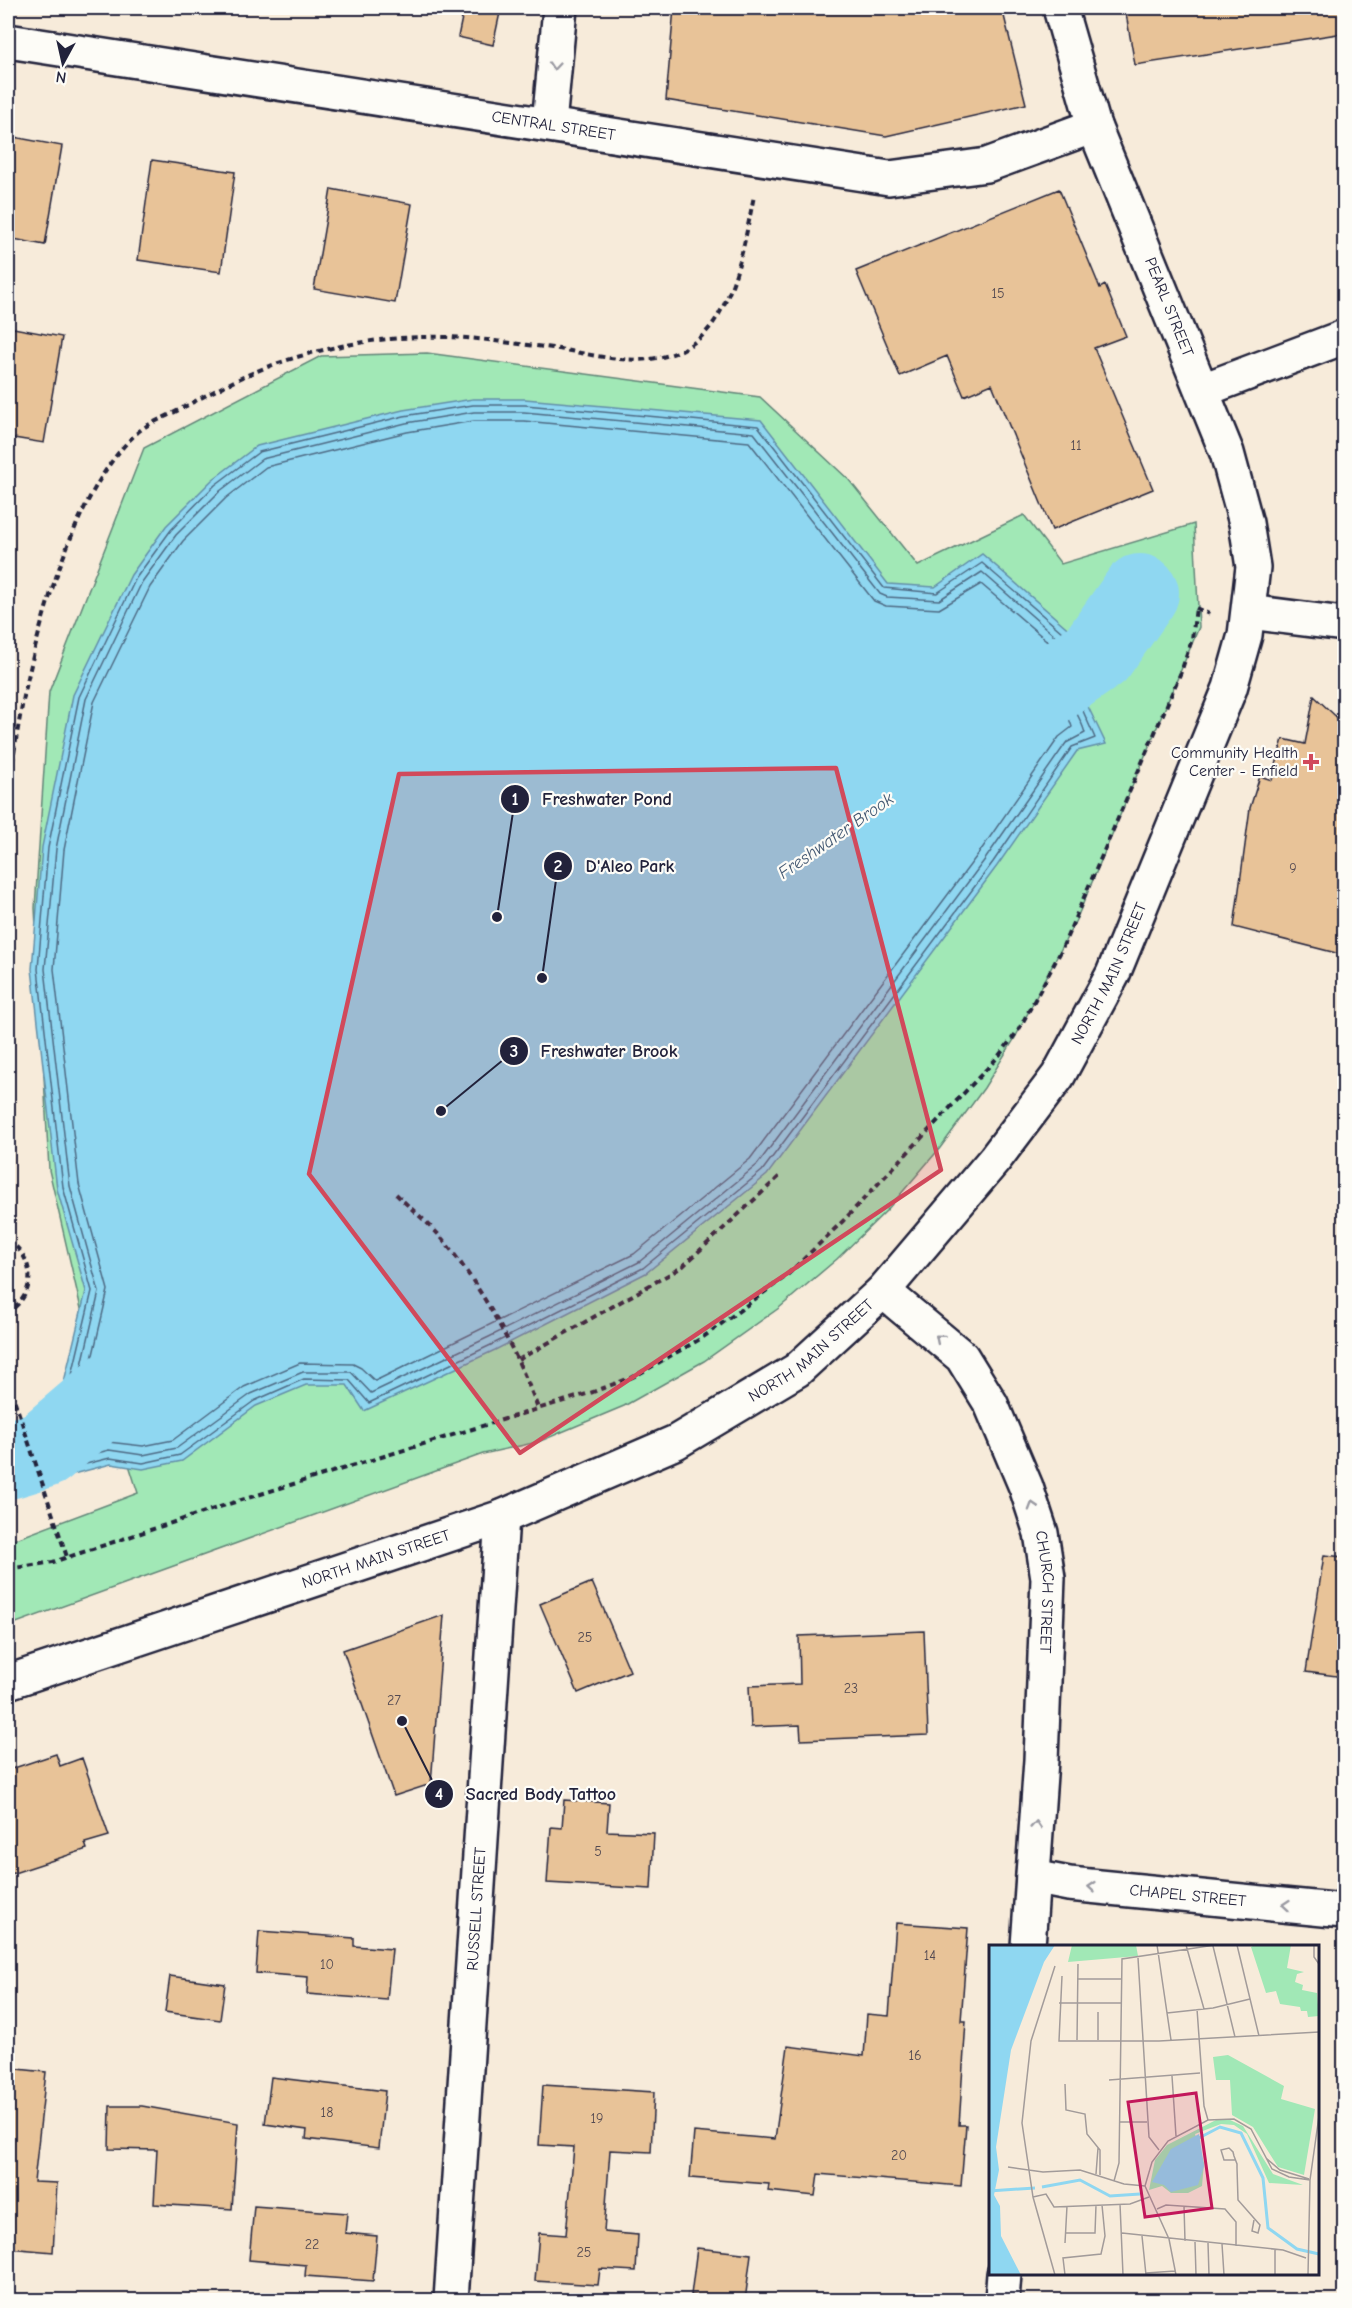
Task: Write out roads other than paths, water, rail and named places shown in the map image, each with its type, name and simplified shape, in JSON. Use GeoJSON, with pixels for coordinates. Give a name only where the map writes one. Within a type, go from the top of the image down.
{"type":"FeatureCollection","features":[{"type":"Feature","properties":{"kind":"street"},"geometry":{"type":"LineString","coordinates":[[549,124],[560,8]]}},
{"type":"Feature","properties":{"kind":"street","name":"PEARL STREET"},"geometry":{"type":"LineString","coordinates":[[1060,8],[1094,126],[1227,453],[1246,523],[1253,567],[1249,612]]}},
{"type":"Feature","properties":{"kind":"street","name":"CENTRAL STREET"},"geometry":{"type":"LineString","coordinates":[[8,41],[889,178],[987,165],[1094,126]]}},
{"type":"Feature","properties":{"kind":"street"},"geometry":{"type":"LineString","coordinates":[[1203,390],[1344,337]]}},
{"type":"Feature","properties":{"kind":"street"},"geometry":{"type":"LineString","coordinates":[[1249,612],[1344,624]]}},
{"type":"Feature","properties":{"kind":"street","name":"NORTH MAIN STREET"},"geometry":{"type":"LineString","coordinates":[[8,1682],[502,1517],[676,1442],[797,1370],[883,1291],[995,1159],[1058,1076],[1113,974],[1230,688],[1242,651],[1249,612]]}},
{"type":"Feature","properties":{"kind":"street","name":"CHURCH STREET"},"geometry":{"type":"LineString","coordinates":[[883,1291],[962,1357],[991,1404],[1026,1487],[1041,1533],[1048,1578],[1028,1945]]}},
{"type":"Feature","properties":{"kind":"street","name":"RUSSELL STREET"},"geometry":{"type":"LineString","coordinates":[[451,2301],[502,1517]]}},
{"type":"Feature","properties":{"kind":"street","name":"CHAPEL STREET"},"geometry":{"type":"LineString","coordinates":[[1033,1876],[1069,1884],[1344,1911]]}},
{"type":"Feature","properties":{"kind":"street"},"geometry":{"type":"LineString","coordinates":[[1002,2301],[1004,2275]]}},
{"type":"Feature","properties":{"kind":"water"},"geometry":{"type":"Polygon","coordinates":[[[473,399],[525,399],[761,420],[888,584],[935,587],[982,554],[1111,666],[1081,692],[1106,744],[1077,751],[997,866],[767,1175],[646,1273],[495,1350],[364,1411],[347,1385],[306,1385],[256,1406],[182,1461],[143,1469],[111,1464],[54,1479],[31,1412],[62,1390],[86,1291],[57,1189],[32,969],[42,847],[73,695],[131,575],[166,526],[212,480],[257,446],[403,410],[473,399]]]}},
{"type":"Feature","properties":{"kind":"waterway","name":"Freshwater Brook"},"geometry":{"type":"LineString","coordinates":[[1007,716],[1097,654],[1140,593]]}},
{"type":"Feature","properties":{"kind":"waterway","name":"Freshwater Brook"},"geometry":{"type":"LineString","coordinates":[[8,1460],[44,1449],[125,1380]]}},
{"type":"Feature","properties":{"kind":"place","name":"Community Health Center - Enfield"},"geometry":{"type":"Point","coordinates":[1311,762]}},
{"type":"Feature","properties":{"kind":"place","name":"Freshwater Pond"},"geometry":{"type":"Point","coordinates":[497,917]}},
{"type":"Feature","properties":{"kind":"place","name":"D'Aleo Park"},"geometry":{"type":"Point","coordinates":[542,978]}},
{"type":"Feature","properties":{"kind":"place","name":"Freshwater Brook"},"geometry":{"type":"Point","coordinates":[441,1111]}},
{"type":"Feature","properties":{"kind":"place","name":"Sacred Body Tattoo"},"geometry":{"type":"Point","coordinates":[402,1721]}}]}
